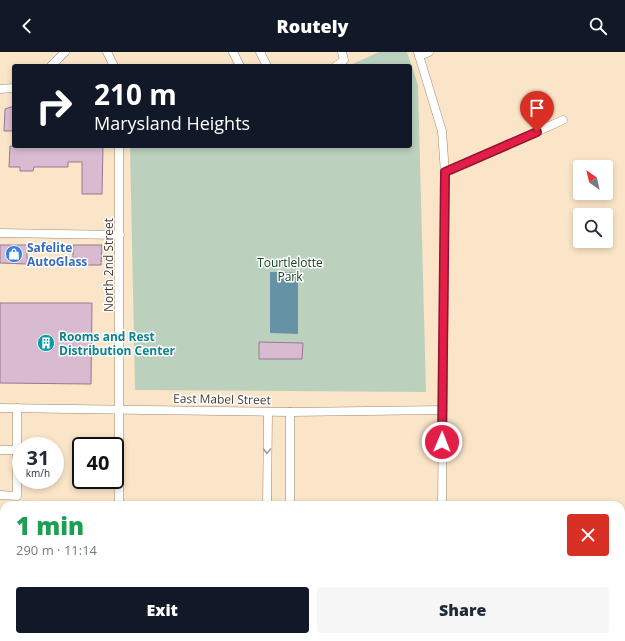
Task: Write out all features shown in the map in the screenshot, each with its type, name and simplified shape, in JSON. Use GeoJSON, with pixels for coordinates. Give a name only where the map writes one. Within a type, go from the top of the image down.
{"type":"FeatureCollection","features":[{"type":"Feature","properties":{"kind":"street"},"geometry":{"type":"LineString","coordinates":[[54,64],[64,52]]}},
{"type":"Feature","properties":{"kind":"street"},"geometry":{"type":"LineString","coordinates":[[107,52],[113,64]]}},
{"type":"Feature","properties":{"kind":"street"},"geometry":{"type":"LineString","coordinates":[[233,52],[239,64]]}},
{"type":"Feature","properties":{"kind":"street"},"geometry":{"type":"LineString","coordinates":[[260,52],[266,64]]}},
{"type":"Feature","properties":{"kind":"street"},"geometry":{"type":"LineString","coordinates":[[339,64],[344,60],[342,52]]}},
{"type":"Feature","properties":{"kind":"street"},"geometry":{"type":"LineString","coordinates":[[429,52],[418,54],[442,130],[445,172],[442,501]]}},
{"type":"Feature","properties":{"kind":"street"},"geometry":{"type":"LineString","coordinates":[[0,89],[12,88]]}},
{"type":"Feature","properties":{"kind":"street"},"geometry":{"type":"LineString","coordinates":[[445,172],[563,120]]}},
{"type":"Feature","properties":{"kind":"street","name":"North 2nd Street"},"geometry":{"type":"LineString","coordinates":[[119,148],[119,501]]}},
{"type":"Feature","properties":{"kind":"street"},"geometry":{"type":"LineString","coordinates":[[0,233],[120,235]]}},
{"type":"Feature","properties":{"kind":"street","name":"East Mabel Street"},"geometry":{"type":"LineString","coordinates":[[0,408],[268,412],[443,410]]}},
{"type":"Feature","properties":{"kind":"street"},"geometry":{"type":"LineString","coordinates":[[17,408],[17,437]]}},
{"type":"Feature","properties":{"kind":"street"},"geometry":{"type":"LineString","coordinates":[[267,501],[268,412]]}},
{"type":"Feature","properties":{"kind":"street"},"geometry":{"type":"LineString","coordinates":[[290,412],[290,501]]}},
{"type":"Feature","properties":{"kind":"street"},"geometry":{"type":"LineString","coordinates":[[0,450],[12,450]]}},
{"type":"Feature","properties":{"kind":"street"},"geometry":{"type":"LineString","coordinates":[[0,495],[17,496],[17,489]]}},
{"type":"Feature","properties":{"kind":"green space","name":"Tourtlelotte Park"},"geometry":{"type":"Polygon","coordinates":[[[379,52],[407,52],[411,64],[352,64],[379,52]]]}},
{"type":"Feature","properties":{"kind":"green space","name":"Tourtlelotte Park"},"geometry":{"type":"Polygon","coordinates":[[[412,67],[418,85],[426,392],[135,390],[130,148],[412,148],[412,67]]]}},
{"type":"Feature","properties":{"kind":"water"},"geometry":{"type":"Polygon","coordinates":[[[270,272],[298,272],[298,334],[270,333],[270,272]]]}},
{"type":"Feature","properties":{"kind":"building"},"geometry":{"type":"Polygon","coordinates":[[[12,107],[12,131],[4,131],[5,109],[12,107]]]}},
{"type":"Feature","properties":{"kind":"building"},"geometry":{"type":"Polygon","coordinates":[[[10,146],[12,146],[12,148],[103,148],[102,194],[82,194],[82,162],[68,162],[68,167],[34,167],[33,171],[20,171],[20,167],[9,167],[10,146]]]}},
{"type":"Feature","properties":{"kind":"building","name":"Safelite AutoGlass"},"geometry":{"type":"Polygon","coordinates":[[[0,245],[27,245],[27,264],[0,263],[0,245]]]}},
{"type":"Feature","properties":{"kind":"building"},"geometry":{"type":"Polygon","coordinates":[[[73,245],[102,245],[101,265],[73,265],[73,245]]]}},
{"type":"Feature","properties":{"kind":"building","name":"Rooms and Rest Distribution Center"},"geometry":{"type":"Polygon","coordinates":[[[0,303],[92,303],[91,384],[0,383],[0,303]]]}},
{"type":"Feature","properties":{"kind":"building"},"geometry":{"type":"Polygon","coordinates":[[[259,342],[303,343],[302,359],[259,359],[259,342]]]}},
{"type":"Feature","properties":{"kind":"place","name":"Safelite AutoGlass"},"geometry":{"type":"Point","coordinates":[14,254]}},
{"type":"Feature","properties":{"kind":"place","name":"Rooms and Rest Distribution Center"},"geometry":{"type":"Point","coordinates":[46,343]}},
{"type":"Feature","properties":{"kind":"route"},"geometry":{"type":"LineString","coordinates":[[442,442],[445,172],[537,132]]}}]}
